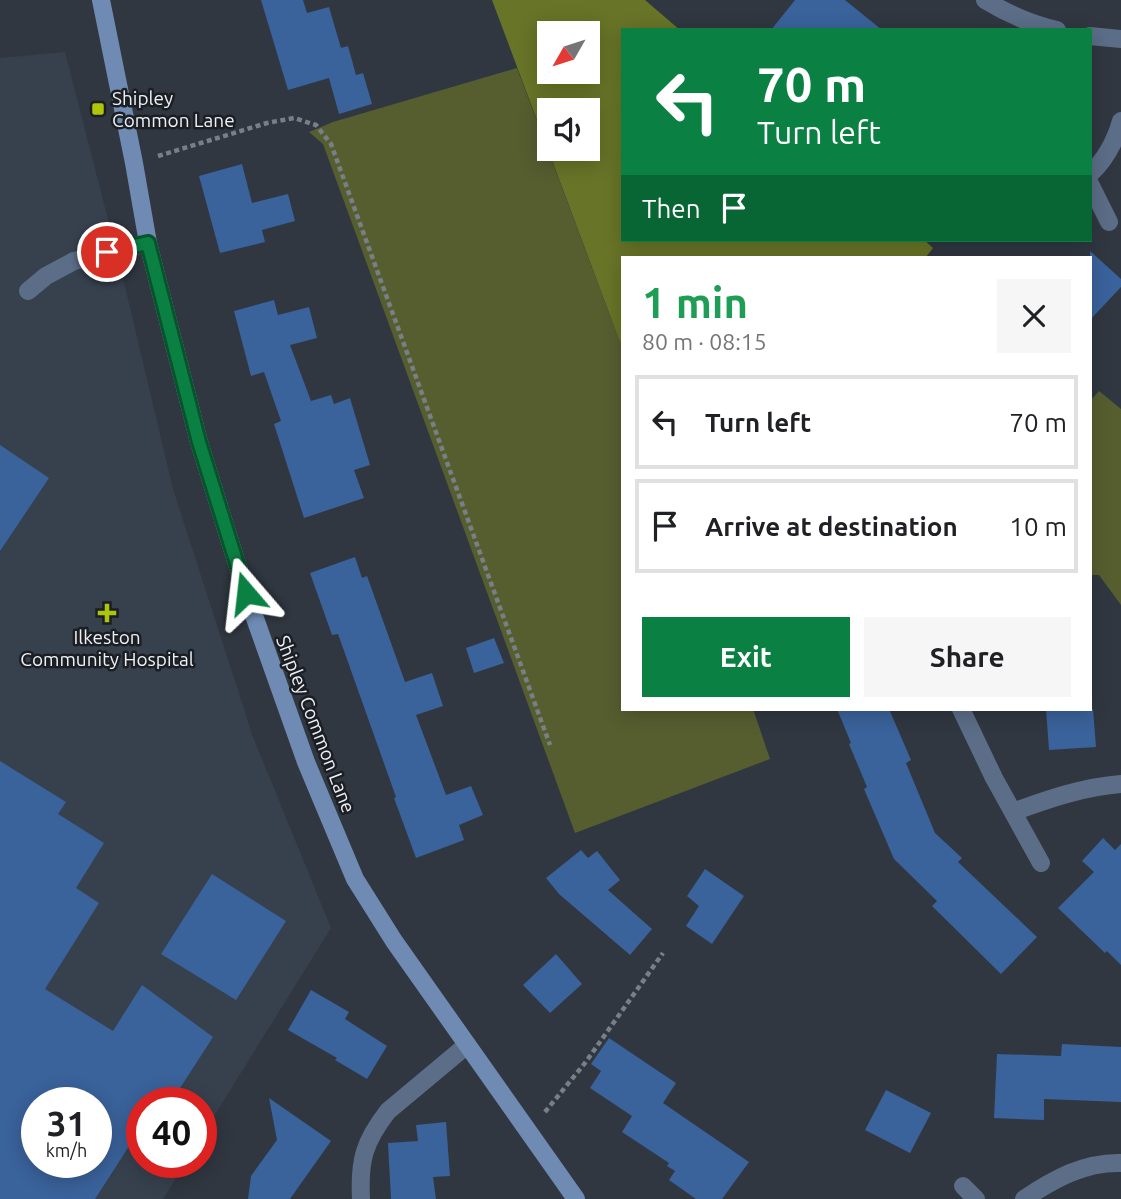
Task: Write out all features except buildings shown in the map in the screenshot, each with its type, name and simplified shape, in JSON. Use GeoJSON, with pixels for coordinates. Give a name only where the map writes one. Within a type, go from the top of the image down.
{"type":"FeatureCollection","features":[{"type":"Feature","properties":{"kind":"street","name":"Shipley Common Lane"},"geometry":{"type":"LineString","coordinates":[[101,0],[148,243],[199,442],[246,593],[306,762],[355,879],[394,942],[576,1199]]}},
{"type":"Feature","properties":{"kind":"street"},"geometry":{"type":"LineString","coordinates":[[985,0],[1008,14],[1048,28]]}},
{"type":"Feature","properties":{"kind":"street"},"geometry":{"type":"LineString","coordinates":[[1092,36],[1121,39]]}},
{"type":"Feature","properties":{"kind":"street"},"geometry":{"type":"LineString","coordinates":[[1092,172],[1102,163],[1111,148],[1121,121]]}},
{"type":"Feature","properties":{"kind":"street"},"geometry":{"type":"LineString","coordinates":[[1092,188],[1109,222]]}},
{"type":"Feature","properties":{"kind":"street"},"geometry":{"type":"LineString","coordinates":[[28,290],[46,276],[74,261],[148,243]]}},
{"type":"Feature","properties":{"kind":"street"},"geometry":{"type":"LineString","coordinates":[[962,711],[1041,863]]}},
{"type":"Feature","properties":{"kind":"street"},"geometry":{"type":"LineString","coordinates":[[1013,812],[1064,794],[1121,784]]}},
{"type":"Feature","properties":{"kind":"street"},"geometry":{"type":"LineString","coordinates":[[361,1199],[359,1174],[363,1154],[379,1123],[388,1111],[467,1045]]}},
{"type":"Feature","properties":{"kind":"street"},"geometry":{"type":"LineString","coordinates":[[1024,1199],[1065,1174],[1084,1167],[1121,1163]]}},
{"type":"Feature","properties":{"kind":"street"},"geometry":{"type":"LineString","coordinates":[[963,1185],[976,1199]]}},
{"type":"Feature","properties":{"kind":"path"},"geometry":{"type":"LineString","coordinates":[[134,163],[267,123],[295,118],[316,125],[331,144],[551,745]]}},
{"type":"Feature","properties":{"kind":"path"},"geometry":{"type":"LineString","coordinates":[[529,1132],[584,1063],[663,953]]}},
{"type":"Feature","properties":{"kind":"shaded area","name":"Ilkeston Community Hospital"},"geometry":{"type":"Polygon","coordinates":[[[65,52],[173,489],[253,737],[331,928],[217,1111],[217,1087],[126,1087],[126,1178],[176,1178],[163,1199],[0,1199],[0,58],[65,52]]]}},
{"type":"Feature","properties":{"kind":"green space"},"geometry":{"type":"Polygon","coordinates":[[[492,0],[645,0],[678,28],[621,28],[621,242],[926,242],[933,248],[927,256],[621,256],[621,345],[552,161],[600,161],[600,98],[537,98],[537,120],[492,0]]]}},
{"type":"Feature","properties":{"kind":"green space"},"geometry":{"type":"Polygon","coordinates":[[[517,68],[537,121],[537,161],[552,161],[621,345],[621,711],[754,711],[770,759],[575,833],[323,144],[309,132],[333,122],[517,68]]]}},
{"type":"Feature","properties":{"kind":"green space"},"geometry":{"type":"Polygon","coordinates":[[[1099,391],[1121,409],[1121,605],[1099,575],[1092,575],[1092,399],[1099,391]]]}},
{"type":"Feature","properties":{"kind":"place","name":"Shipley Common Lane"},"geometry":{"type":"Point","coordinates":[98,109]}},
{"type":"Feature","properties":{"kind":"place","name":"Ilkeston Community Hospital"},"geometry":{"type":"Point","coordinates":[107,613]}},
{"type":"Feature","properties":{"kind":"route"},"geometry":{"type":"LineString","coordinates":[[107,252],[148,243],[199,442],[246,593]]}}]}
